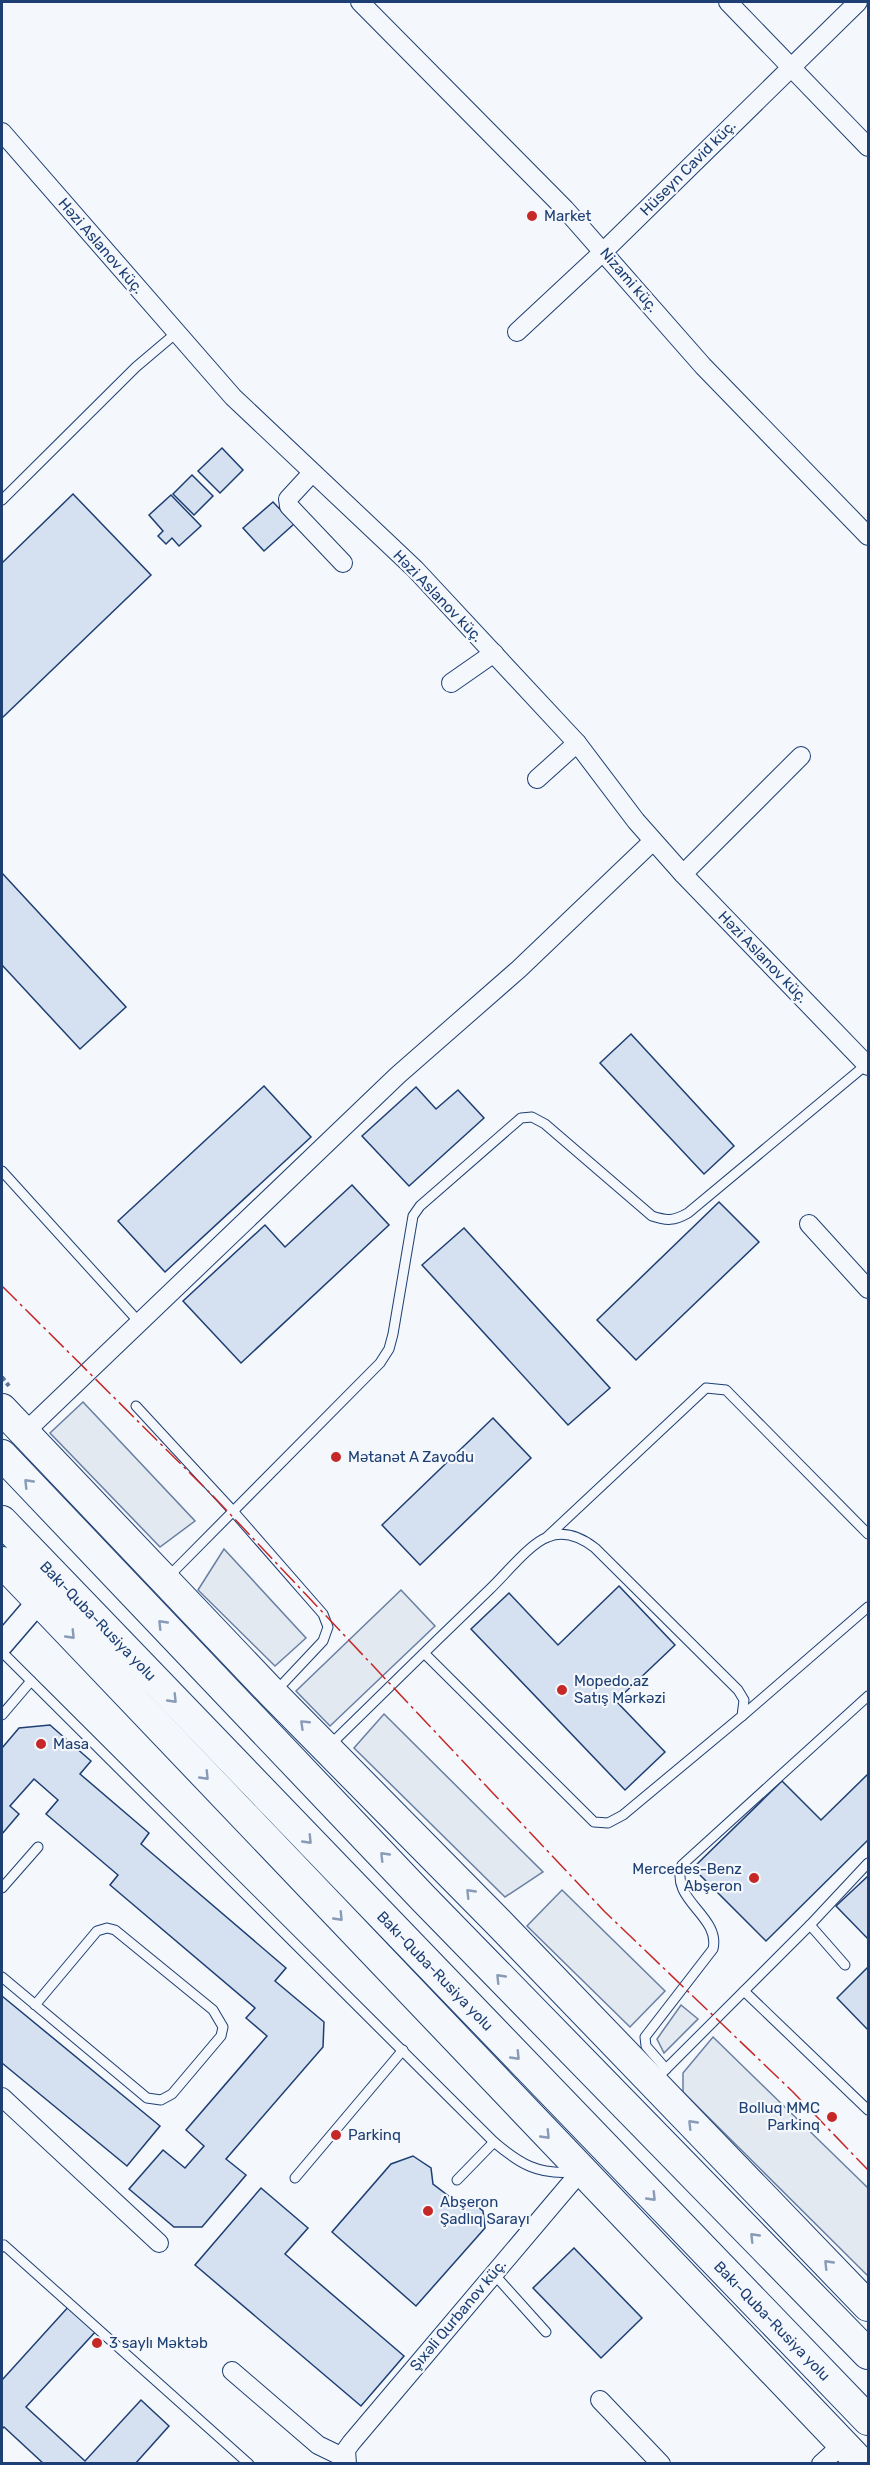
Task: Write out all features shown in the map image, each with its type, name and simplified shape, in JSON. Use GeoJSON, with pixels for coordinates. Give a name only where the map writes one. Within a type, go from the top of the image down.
{"type":"FeatureCollection","features":[{"type":"Feature","properties":{"kind":"highway"},"geometry":{"type":"LineString","coordinates":[[2,1409],[273,1694],[328,1747],[498,1922],[659,2076],[868,2306]]}},
{"type":"Feature","properties":{"kind":"highway"},"geometry":{"type":"LineString","coordinates":[[2,1455],[604,2084],[868,2354]]}},
{"type":"Feature","properties":{"kind":"highway","name":"Bakı-Quba-Rusiya yolu"},"geometry":{"type":"LineString","coordinates":[[2,1521],[868,2420]]}},
{"type":"Feature","properties":{"kind":"highway"},"geometry":{"type":"LineString","coordinates":[[2,1562],[852,2454]]}},
{"type":"Feature","properties":{"kind":"highway"},"geometry":{"type":"LineString","coordinates":[[498,1922],[604,2084]]}},
{"type":"Feature","properties":{"kind":"street","name":"Nizami küç."},"geometry":{"type":"LineString","coordinates":[[360,2],[604,251],[703,366],[868,536]]}},
{"type":"Feature","properties":{"kind":"street"},"geometry":{"type":"LineString","coordinates":[[728,2],[868,147]]}},
{"type":"Feature","properties":{"kind":"street","name":"Hüseyn Cavid küç."},"geometry":{"type":"LineString","coordinates":[[517,332],[604,251],[858,2]]}},
{"type":"Feature","properties":{"kind":"street","name":"Həzi Aslanov küç."},"geometry":{"type":"LineString","coordinates":[[2,132],[175,334],[268,432],[415,569],[577,743],[653,841],[683,874],[868,1064]]}},
{"type":"Feature","properties":{"kind":"street"},"geometry":{"type":"LineString","coordinates":[[312,473],[288,499],[289,506],[343,563]]}},
{"type":"Feature","properties":{"kind":"street"},"geometry":{"type":"LineString","coordinates":[[451,684],[494,653]]}},
{"type":"Feature","properties":{"kind":"street"},"geometry":{"type":"LineString","coordinates":[[537,779],[577,743]]}},
{"type":"Feature","properties":{"kind":"street"},"geometry":{"type":"LineString","coordinates":[[683,874],[801,756]]}},
{"type":"Feature","properties":{"kind":"street"},"geometry":{"type":"LineString","coordinates":[[24,1433],[398,1075],[519,969],[653,841]]}},
{"type":"Feature","properties":{"kind":"street"},"geometry":{"type":"LineString","coordinates":[[809,1224],[868,1289]]}},
{"type":"Feature","properties":{"kind":"street"},"geometry":{"type":"LineString","coordinates":[[7,1633],[39,1601]]}},
{"type":"Feature","properties":{"kind":"street"},"geometry":{"type":"LineString","coordinates":[[2,2097],[159,2243]]}},
{"type":"Feature","properties":{"kind":"street","name":"Şıxəli Qurbanov küç."},"geometry":{"type":"LineString","coordinates":[[343,2462],[351,2443],[581,2171]]}},
{"type":"Feature","properties":{"kind":"street"},"geometry":{"type":"LineString","coordinates":[[232,2371],[318,2445],[343,2462]]}},
{"type":"Feature","properties":{"kind":"street"},"geometry":{"type":"LineString","coordinates":[[600,2400],[661,2463]]}},
{"type":"Feature","properties":{"kind":"street"},"geometry":{"type":"LineString","coordinates":[[821,2463],[852,2454]]}},
{"type":"Feature","properties":{"kind":"lane"},"geometry":{"type":"LineString","coordinates":[[2,500],[136,367],[175,334]]}},
{"type":"Feature","properties":{"kind":"lane"},"geometry":{"type":"LineString","coordinates":[[164,1581],[380,1363],[389,1349],[413,1216],[420,1206],[521,1118],[532,1117],[544,1124],[652,1216],[666,1221],[676,1220],[688,1213],[868,1064]]}},
{"type":"Feature","properties":{"kind":"lane"},"geometry":{"type":"LineString","coordinates":[[2,1170],[139,1322]]}},
{"type":"Feature","properties":{"kind":"lane"},"geometry":{"type":"LineString","coordinates":[[328,1747],[424,1653],[706,1388],[726,1390],[868,1534]]}},
{"type":"Feature","properties":{"kind":"lane"},"geometry":{"type":"LineString","coordinates":[[136,1406],[233,1511],[323,1614],[328,1627],[323,1641],[273,1694]]}},
{"type":"Feature","properties":{"kind":"lane"},"geometry":{"type":"LineString","coordinates":[[547,1537],[563,1534],[582,1538],[595,1548],[738,1690],[744,1700],[742,1716]]}},
{"type":"Feature","properties":{"kind":"lane"},"geometry":{"type":"LineString","coordinates":[[424,1653],[594,1822],[608,1823],[623,1815],[868,1607]]}},
{"type":"Feature","properties":{"kind":"lane"},"geometry":{"type":"LineString","coordinates":[[2,1652],[494,2142],[534,2170],[552,2174],[581,2171]]}},
{"type":"Feature","properties":{"kind":"lane"},"geometry":{"type":"LineString","coordinates":[[2,1716],[31,1681]]}},
{"type":"Feature","properties":{"kind":"lane"},"geometry":{"type":"LineString","coordinates":[[868,1696],[682,1864],[678,1876],[681,1887],[711,1929],[715,1941],[713,1948],[645,2037],[646,2046],[659,2076],[810,1925],[868,1863]]}},
{"type":"Feature","properties":{"kind":"lane"},"geometry":{"type":"LineString","coordinates":[[2,1888],[38,1847]]}},
{"type":"Feature","properties":{"kind":"lane"},"geometry":{"type":"LineString","coordinates":[[810,1925],[845,1965]]}},
{"type":"Feature","properties":{"kind":"lane"},"geometry":{"type":"LineString","coordinates":[[2,1977],[35,2005],[147,2098],[161,2100],[172,2094],[221,2036],[223,2027],[213,2010],[115,1930],[107,1928],[97,1931],[35,2005]]}},
{"type":"Feature","properties":{"kind":"lane"},"geometry":{"type":"LineString","coordinates":[[744,1991],[868,2110]]}},
{"type":"Feature","properties":{"kind":"lane"},"geometry":{"type":"LineString","coordinates":[[295,2178],[403,2050]]}},
{"type":"Feature","properties":{"kind":"lane"},"geometry":{"type":"LineString","coordinates":[[457,2180],[494,2142]]}},
{"type":"Feature","properties":{"kind":"lane"},"geometry":{"type":"LineString","coordinates":[[2,2247],[4,2245],[249,2463]]}},
{"type":"Feature","properties":{"kind":"lane"},"geometry":{"type":"LineString","coordinates":[[494,2273],[546,2332]]}},
{"type":"Feature","properties":{"kind":"shaded area"},"geometry":{"type":"Polygon","coordinates":[[[83,1402],[195,1521],[160,1547],[50,1433],[83,1402]]]}},
{"type":"Feature","properties":{"kind":"shaded area"},"geometry":{"type":"Polygon","coordinates":[[[224,1549],[306,1638],[275,1666],[198,1590],[224,1549]]]}},
{"type":"Feature","properties":{"kind":"shaded area"},"geometry":{"type":"Polygon","coordinates":[[[401,1590],[435,1626],[330,1726],[296,1691],[401,1590]]]}},
{"type":"Feature","properties":{"kind":"shaded area"},"geometry":{"type":"Polygon","coordinates":[[[384,1714],[543,1872],[505,1897],[354,1748],[384,1714]]]}},
{"type":"Feature","properties":{"kind":"shaded area"},"geometry":{"type":"Polygon","coordinates":[[[562,1890],[665,1991],[630,2027],[527,1926],[562,1890]]]}},
{"type":"Feature","properties":{"kind":"shaded area"},"geometry":{"type":"Polygon","coordinates":[[[681,2005],[698,2019],[664,2053],[657,2039],[681,2005]]]}},
{"type":"Feature","properties":{"kind":"shaded area"},"geometry":{"type":"Polygon","coordinates":[[[713,2037],[868,2188],[868,2276],[683,2092],[683,2073],[713,2037]]]}},
{"type":"Feature","properties":{"kind":"building"},"geometry":{"type":"Polygon","coordinates":[[[222,448],[243,470],[220,493],[198,471],[222,448]]]}},
{"type":"Feature","properties":{"kind":"building"},"geometry":{"type":"Polygon","coordinates":[[[192,475],[213,496],[194,515],[173,494],[192,475]]]}},
{"type":"Feature","properties":{"kind":"building"},"geometry":{"type":"Polygon","coordinates":[[[73,494],[151,575],[2,718],[2,563],[73,494]]]}},
{"type":"Feature","properties":{"kind":"building"},"geometry":{"type":"Polygon","coordinates":[[[171,495],[201,526],[179,546],[172,538],[166,544],[158,536],[163,531],[149,515],[171,495]]]}},
{"type":"Feature","properties":{"kind":"building"},"geometry":{"type":"Polygon","coordinates":[[[273,502],[294,524],[264,551],[243,528],[273,502]]]}},
{"type":"Feature","properties":{"kind":"building"},"geometry":{"type":"Polygon","coordinates":[[[2,873],[126,1007],[80,1049],[2,965],[2,873]]]}},
{"type":"Feature","properties":{"kind":"building"},"geometry":{"type":"Polygon","coordinates":[[[631,1034],[734,1146],[704,1174],[600,1063],[631,1034]]]}},
{"type":"Feature","properties":{"kind":"building"},"geometry":{"type":"Polygon","coordinates":[[[264,1086],[311,1137],[165,1272],[118,1221],[264,1086]]]}},
{"type":"Feature","properties":{"kind":"building"},"geometry":{"type":"Polygon","coordinates":[[[416,1087],[436,1109],[458,1090],[484,1118],[409,1186],[362,1136],[416,1087]]]}},
{"type":"Feature","properties":{"kind":"building"},"geometry":{"type":"Polygon","coordinates":[[[352,1185],[389,1225],[241,1363],[183,1301],[265,1225],[285,1247],[352,1185]]]}},
{"type":"Feature","properties":{"kind":"building"},"geometry":{"type":"Polygon","coordinates":[[[719,1202],[759,1242],[636,1360],[597,1320],[719,1202]]]}},
{"type":"Feature","properties":{"kind":"building"},"geometry":{"type":"Polygon","coordinates":[[[464,1228],[610,1388],[568,1425],[422,1265],[464,1228]]]}},
{"type":"Feature","properties":{"kind":"building"},"geometry":{"type":"Polygon","coordinates":[[[493,1418],[531,1458],[420,1565],[382,1525],[493,1418]]]}},
{"type":"Feature","properties":{"kind":"building"},"geometry":{"type":"Polygon","coordinates":[[[619,1586],[675,1645],[616,1701],[665,1752],[625,1790],[471,1629],[509,1593],[558,1645],[619,1586]]]}},
{"type":"Feature","properties":{"kind":"building"},"geometry":{"type":"Polygon","coordinates":[[[50,1725],[91,1761],[80,1774],[149,1833],[141,1844],[286,1968],[275,1981],[324,2022],[323,2047],[226,2159],[246,2175],[202,2227],[174,2227],[129,2189],[163,2150],[185,2168],[204,2146],[186,2130],[267,2036],[246,2018],[255,2008],[110,1885],[118,1875],[46,1814],[58,1800],[34,1779],[10,1806],[19,1814],[2,1834],[2,1748],[19,1728],[50,1725]]]}},
{"type":"Feature","properties":{"kind":"building"},"geometry":{"type":"Polygon","coordinates":[[[868,1774],[868,1840],[766,1941],[693,1868],[782,1781],[821,1820],[868,1774]]]}},
{"type":"Feature","properties":{"kind":"building"},"geometry":{"type":"Polygon","coordinates":[[[868,1876],[868,1939],[836,1906],[868,1876]]]}},
{"type":"Feature","properties":{"kind":"building"},"geometry":{"type":"Polygon","coordinates":[[[868,1967],[868,2030],[837,1998],[868,1967]]]}},
{"type":"Feature","properties":{"kind":"building"},"geometry":{"type":"Polygon","coordinates":[[[2,1996],[160,2126],[127,2166],[2,2063],[2,1996]]]}},
{"type":"Feature","properties":{"kind":"building"},"geometry":{"type":"Polygon","coordinates":[[[413,2156],[431,2168],[433,2184],[454,2200],[468,2199],[483,2211],[485,2228],[416,2306],[332,2232],[391,2164],[413,2156]]]}},
{"type":"Feature","properties":{"kind":"building"},"geometry":{"type":"Polygon","coordinates":[[[261,2188],[308,2228],[285,2254],[404,2356],[361,2406],[195,2265],[261,2188]]]}},
{"type":"Feature","properties":{"kind":"building"},"geometry":{"type":"Polygon","coordinates":[[[574,2248],[642,2318],[601,2358],[533,2288],[574,2248]]]}},
{"type":"Feature","properties":{"kind":"building"},"geometry":{"type":"Polygon","coordinates":[[[70,2305],[97,2330],[26,2407],[85,2461],[141,2400],[169,2426],[135,2464],[44,2464],[4,2427],[2,2429],[2,2380],[70,2305]]]}},
{"type":"Feature","properties":{"kind":"power"},"geometry":{"type":"LineString","coordinates":[[2,1286],[214,1497],[604,1911],[793,2092],[868,2170]]}},
{"type":"Feature","properties":{"kind":"place","name":"Market"},"geometry":{"type":"Point","coordinates":[532,216]}},
{"type":"Feature","properties":{"kind":"place","name":"Mətanət A Zavodu"},"geometry":{"type":"Point","coordinates":[336,1457]}},
{"type":"Feature","properties":{"kind":"place","name":"Mopedo.az Satış Mərkəzi"},"geometry":{"type":"Point","coordinates":[562,1690]}},
{"type":"Feature","properties":{"kind":"place","name":"Masa"},"geometry":{"type":"Point","coordinates":[41,1744]}},
{"type":"Feature","properties":{"kind":"place","name":"Mercedes-Benz Abşeron"},"geometry":{"type":"Point","coordinates":[754,1878]}},
{"type":"Feature","properties":{"kind":"place","name":"Bolluq MMC Parkinq"},"geometry":{"type":"Point","coordinates":[832,2117]}},
{"type":"Feature","properties":{"kind":"place","name":"Parkinq"},"geometry":{"type":"Point","coordinates":[336,2135]}},
{"type":"Feature","properties":{"kind":"place","name":"Abşeron Şadlıq Sarayı"},"geometry":{"type":"Point","coordinates":[428,2211]}},
{"type":"Feature","properties":{"kind":"place","name":"3 saylı Məktəb"},"geometry":{"type":"Point","coordinates":[97,2343]}}]}
